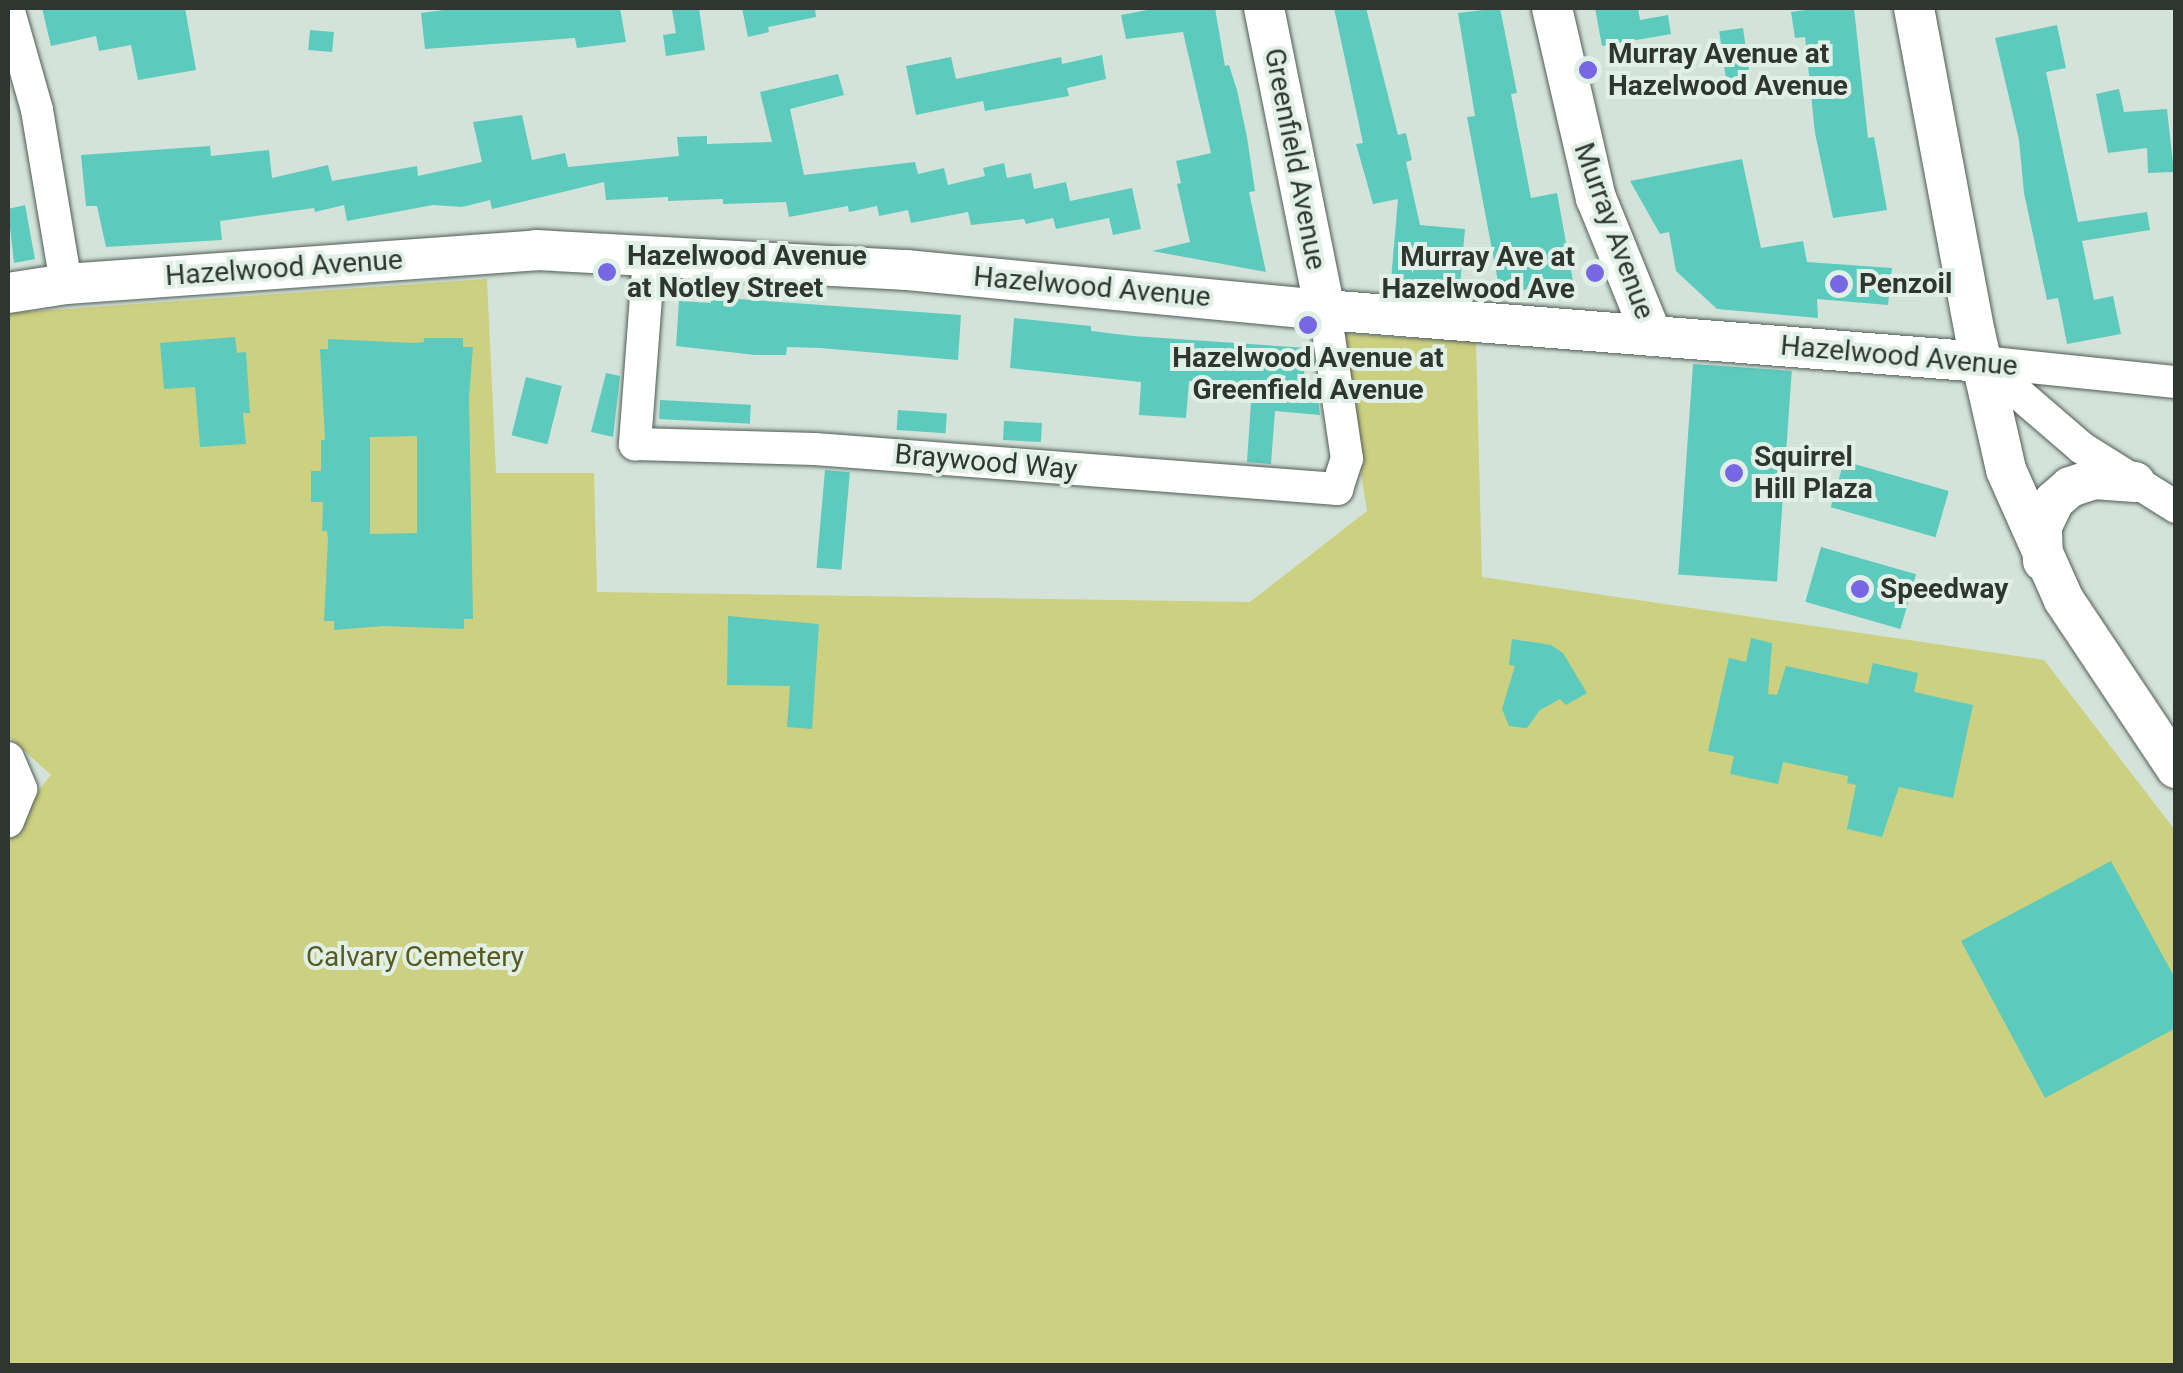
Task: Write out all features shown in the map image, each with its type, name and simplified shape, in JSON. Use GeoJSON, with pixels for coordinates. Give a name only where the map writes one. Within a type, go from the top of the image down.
{"type":"FeatureCollection","features":[{"type":"Feature","properties":{"kind":"main road","name":"Greenfield Avenue"},"geometry":{"type":"LineString","coordinates":[[1264,8],[1325,310]]}},
{"type":"Feature","properties":{"kind":"main road","name":"Murray Avenue"},"geometry":{"type":"LineString","coordinates":[[1552,8],[1596,198],[1652,336]]}},
{"type":"Feature","properties":{"kind":"main road"},"geometry":{"type":"LineString","coordinates":[[1914,8],[2006,470],[2043,561],[2107,672],[2176,768]]}},
{"type":"Feature","properties":{"kind":"main road","name":"Hazelwood Avenue"},"geometry":{"type":"LineString","coordinates":[[8,293],[66,284],[536,250],[907,270],[1325,310],[1982,362]]}},
{"type":"Feature","properties":{"kind":"main road"},"geometry":{"type":"LineString","coordinates":[[2043,561],[2042,526],[2054,501],[2070,487],[2094,479],[2135,482]]}},
{"type":"Feature","properties":{"kind":"street"},"geometry":{"type":"LineString","coordinates":[[8,8],[38,110],[66,284]]}},
{"type":"Feature","properties":{"kind":"street","name":"Braywood Way"},"geometry":{"type":"LineString","coordinates":[[649,258],[635,444],[815,449],[1337,488],[1347,459],[1325,310]]}},
{"type":"Feature","properties":{"kind":"street","name":"Hazelwood Avenue"},"geometry":{"type":"LineString","coordinates":[[1982,362],[2176,382]]}},
{"type":"Feature","properties":{"kind":"street"},"geometry":{"type":"LineString","coordinates":[[1982,362],[2070,438],[2176,507]]}},
{"type":"Feature","properties":{"kind":"street"},"geometry":{"type":"LineString","coordinates":[[8,758],[21,790],[8,822]]}},
{"type":"Feature","properties":{"kind":"green space","name":"Calvary Cemetery"},"geometry":{"type":"Polygon","coordinates":[[[487,279],[496,473],[594,473],[597,592],[1250,602],[1367,511],[1339,333],[1476,342],[1482,577],[2044,660],[2175,830],[2175,1365],[8,1365],[8,827],[51,775],[8,736],[8,313],[487,279]]]}},
{"type":"Feature","properties":{"kind":"building"},"geometry":{"type":"Polygon","coordinates":[[[42,8],[185,8],[196,70],[138,80],[131,45],[99,51],[96,36],[51,46],[42,8]]]}},
{"type":"Feature","properties":{"kind":"building"},"geometry":{"type":"Polygon","coordinates":[[[458,8],[620,8],[626,42],[577,48],[575,38],[425,49],[421,13],[458,8]]]}},
{"type":"Feature","properties":{"kind":"building"},"geometry":{"type":"Polygon","coordinates":[[[699,8],[705,50],[666,56],[663,35],[676,33],[672,10],[699,8]]]}},
{"type":"Feature","properties":{"kind":"building"},"geometry":{"type":"Polygon","coordinates":[[[742,8],[815,8],[816,17],[768,27],[769,32],[748,37],[742,8]]]}},
{"type":"Feature","properties":{"kind":"building"},"geometry":{"type":"Polygon","coordinates":[[[1158,8],[1215,8],[1225,66],[1229,65],[1237,90],[1247,137],[1255,191],[1249,192],[1266,272],[1152,251],[1190,242],[1176,161],[1211,153],[1183,32],[1126,39],[1121,15],[1158,8]]]}},
{"type":"Feature","properties":{"kind":"building"},"geometry":{"type":"Polygon","coordinates":[[[1334,8],[1366,8],[1398,135],[1406,133],[1412,160],[1406,162],[1420,225],[1465,229],[1460,286],[1391,280],[1398,199],[1373,204],[1356,144],[1363,143],[1334,8]]]}},
{"type":"Feature","properties":{"kind":"building"},"geometry":{"type":"Polygon","coordinates":[[[1500,8],[1517,93],[1511,94],[1531,198],[1557,193],[1573,281],[1523,290],[1499,287],[1467,117],[1475,116],[1458,13],[1500,8]]]}},
{"type":"Feature","properties":{"kind":"building"},"geometry":{"type":"Polygon","coordinates":[[[1595,8],[1638,8],[1640,20],[1668,15],[1671,34],[1602,46],[1595,8]]]}},
{"type":"Feature","properties":{"kind":"building"},"geometry":{"type":"Polygon","coordinates":[[[1854,8],[1868,138],[1874,137],[1887,210],[1833,218],[1815,133],[1805,37],[1795,38],[1791,12],[1854,8]]]}},
{"type":"Feature","properties":{"kind":"building"},"geometry":{"type":"Polygon","coordinates":[[[2057,25],[2066,68],[2046,72],[2078,222],[2147,212],[2150,230],[2082,241],[2094,300],[2113,296],[2121,334],[2067,344],[2058,298],[2047,300],[2024,193],[2019,140],[1995,38],[2057,25]]]}},
{"type":"Feature","properties":{"kind":"building"},"geometry":{"type":"Polygon","coordinates":[[[1743,28],[1750,76],[1726,79],[1719,31],[1743,28]]]}},
{"type":"Feature","properties":{"kind":"building"},"geometry":{"type":"Polygon","coordinates":[[[310,30],[334,32],[332,52],[308,50],[310,30]]]}},
{"type":"Feature","properties":{"kind":"building"},"geometry":{"type":"Polygon","coordinates":[[[1102,55],[1106,79],[1067,88],[1069,96],[985,111],[983,101],[916,115],[906,66],[951,57],[956,79],[1061,57],[1062,64],[1102,55]]]}},
{"type":"Feature","properties":{"kind":"building"},"geometry":{"type":"Polygon","coordinates":[[[838,74],[844,95],[790,109],[804,175],[915,162],[918,174],[944,168],[948,185],[985,176],[983,168],[1004,163],[1007,178],[1031,173],[1034,189],[1066,182],[1070,201],[1132,188],[1141,229],[1113,235],[1109,218],[1056,229],[1053,218],[1026,224],[1024,219],[971,225],[968,212],[911,223],[908,210],[879,216],[877,206],[849,212],[848,206],[789,217],[786,202],[723,204],[723,199],[668,201],[668,197],[606,200],[604,182],[492,209],[490,200],[462,207],[433,205],[347,221],[344,205],[315,212],[314,208],[220,221],[222,240],[106,247],[97,206],[86,206],[81,155],[210,146],[211,156],[269,150],[272,178],[328,165],[332,181],[417,166],[418,176],[482,162],[473,122],[522,115],[532,160],[565,153],[568,167],[679,156],[677,137],[707,136],[707,144],[772,142],[760,92],[838,74]]]}},
{"type":"Feature","properties":{"kind":"building"},"geometry":{"type":"Polygon","coordinates":[[[2119,89],[2124,112],[2167,109],[2174,172],[2148,173],[2147,148],[2108,153],[2096,94],[2119,89]]]}},
{"type":"Feature","properties":{"kind":"building"},"geometry":{"type":"Polygon","coordinates":[[[1742,159],[1761,248],[1803,241],[1807,262],[1892,268],[1888,305],[1817,299],[1818,318],[1717,309],[1676,271],[1669,232],[1660,234],[1630,181],[1742,159]]]}},
{"type":"Feature","properties":{"kind":"building"},"geometry":{"type":"Polygon","coordinates":[[[25,205],[35,259],[14,263],[8,209],[25,205]]]}},
{"type":"Feature","properties":{"kind":"building"},"geometry":{"type":"Polygon","coordinates":[[[711,297],[961,315],[958,360],[820,348],[787,347],[786,355],[755,355],[676,346],[679,301],[711,303],[711,297]]]}},
{"type":"Feature","properties":{"kind":"building"},"geometry":{"type":"Polygon","coordinates":[[[1014,318],[1091,326],[1091,331],[1133,336],[1307,348],[1303,384],[1311,384],[1310,392],[1317,393],[1320,415],[1275,411],[1271,464],[1247,462],[1252,387],[1189,381],[1186,418],[1139,415],[1141,382],[1010,368],[1014,318]]]}},
{"type":"Feature","properties":{"kind":"building"},"geometry":{"type":"Polygon","coordinates":[[[235,337],[237,353],[246,352],[250,413],[243,413],[246,444],[200,447],[195,387],[164,389],[160,343],[235,337]]]}},
{"type":"Feature","properties":{"kind":"building"},"geometry":{"type":"Polygon","coordinates":[[[424,338],[463,338],[463,347],[473,347],[469,398],[473,619],[464,619],[464,629],[383,626],[334,630],[334,621],[324,621],[328,540],[327,531],[322,531],[323,502],[311,502],[311,471],[321,471],[321,440],[325,440],[320,349],[328,349],[328,339],[424,342],[424,338]],[[417,436],[370,437],[370,534],[417,533],[417,436]]]}},
{"type":"Feature","properties":{"kind":"building","name":"Squirrel Hill Plaza"},"geometry":{"type":"Polygon","coordinates":[[[1693,364],[1792,371],[1777,581],[1678,574],[1693,364]]]}},
{"type":"Feature","properties":{"kind":"building"},"geometry":{"type":"Polygon","coordinates":[[[606,373],[620,376],[613,437],[591,432],[606,373]]]}},
{"type":"Feature","properties":{"kind":"building"},"geometry":{"type":"Polygon","coordinates":[[[526,377],[562,386],[547,444],[511,435],[526,377]]]}},
{"type":"Feature","properties":{"kind":"building"},"geometry":{"type":"Polygon","coordinates":[[[660,400],[751,405],[750,424],[659,419],[660,400]]]}},
{"type":"Feature","properties":{"kind":"building"},"geometry":{"type":"Polygon","coordinates":[[[898,410],[947,413],[945,433],[897,430],[898,410]]]}},
{"type":"Feature","properties":{"kind":"building"},"geometry":{"type":"Polygon","coordinates":[[[1004,421],[1042,423],[1041,442],[1003,440],[1004,421]]]}},
{"type":"Feature","properties":{"kind":"building","name":"Speedway"},"geometry":{"type":"Polygon","coordinates":[[[1844,461],[1949,491],[1936,537],[1831,507],[1844,461]]]}},
{"type":"Feature","properties":{"kind":"building"},"geometry":{"type":"Polygon","coordinates":[[[825,470],[850,472],[841,570],[816,568],[825,470]]]}},
{"type":"Feature","properties":{"kind":"building","name":"Speedway"},"geometry":{"type":"Polygon","coordinates":[[[1821,547],[1916,574],[1900,629],[1805,602],[1821,547]]]}},
{"type":"Feature","properties":{"kind":"building"},"geometry":{"type":"Polygon","coordinates":[[[728,616],[819,624],[812,729],[787,727],[790,686],[727,685],[728,616]]]}},
{"type":"Feature","properties":{"kind":"building"},"geometry":{"type":"Polygon","coordinates":[[[1751,638],[1772,643],[1768,694],[1777,695],[1786,666],[1868,684],[1873,663],[1918,673],[1914,692],[1973,705],[1953,798],[1899,787],[1882,837],[1847,829],[1856,785],[1847,783],[1848,776],[1783,762],[1778,784],[1730,774],[1734,756],[1708,751],[1729,658],[1746,662],[1751,638]]]}},
{"type":"Feature","properties":{"kind":"building"},"geometry":{"type":"Polygon","coordinates":[[[1512,639],[1551,645],[1563,653],[1587,693],[1566,705],[1560,699],[1540,710],[1527,728],[1509,726],[1502,709],[1515,666],[1509,665],[1512,639]]]}},
{"type":"Feature","properties":{"kind":"building"},"geometry":{"type":"Polygon","coordinates":[[[2111,861],[2176,980],[2176,1028],[2045,1098],[1961,941],[2111,861]]]}},
{"type":"Feature","properties":{"kind":"place","name":"Murray Avenue at Hazelwood Avenue"},"geometry":{"type":"Point","coordinates":[1588,70]}},
{"type":"Feature","properties":{"kind":"place","name":"Hazelwood Avenue at Notley Street"},"geometry":{"type":"Point","coordinates":[607,272]}},
{"type":"Feature","properties":{"kind":"place","name":"Murray Ave at Hazelwood Ave"},"geometry":{"type":"Point","coordinates":[1595,273]}},
{"type":"Feature","properties":{"kind":"place","name":"Penzoil"},"geometry":{"type":"Point","coordinates":[1839,284]}},
{"type":"Feature","properties":{"kind":"place","name":"Hazelwood Avenue at Greenfield Avenue"},"geometry":{"type":"Point","coordinates":[1308,325]}},
{"type":"Feature","properties":{"kind":"place","name":"Squirrel Hill Plaza"},"geometry":{"type":"Point","coordinates":[1734,473]}},
{"type":"Feature","properties":{"kind":"place","name":"Speedway"},"geometry":{"type":"Point","coordinates":[1860,589]}}]}
